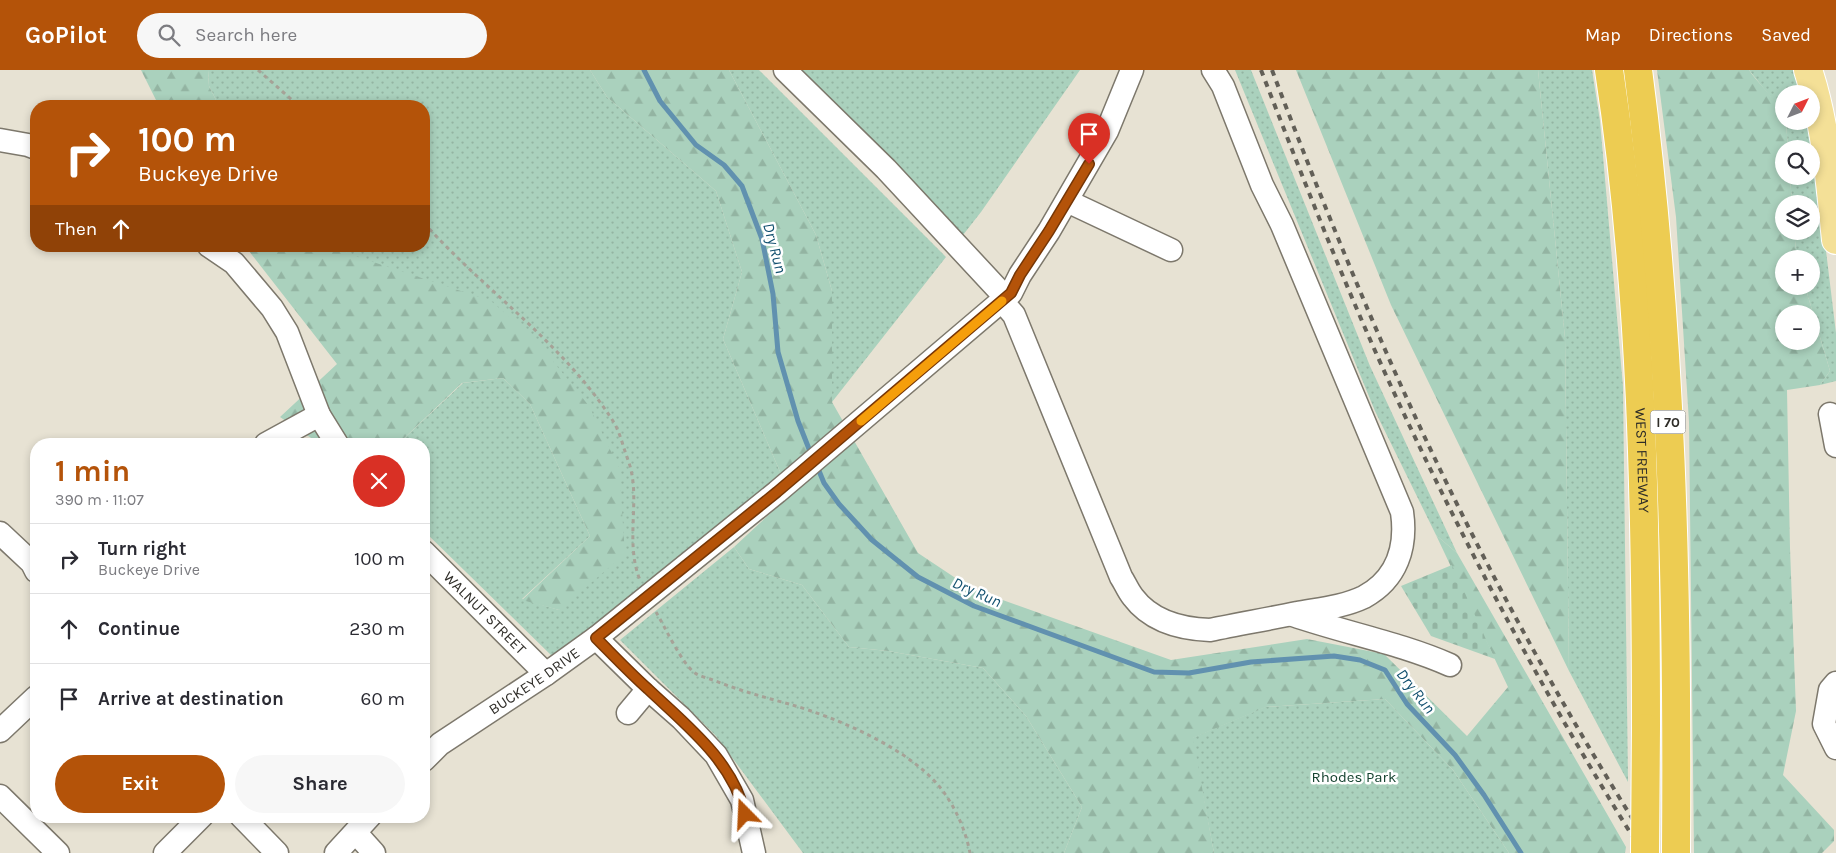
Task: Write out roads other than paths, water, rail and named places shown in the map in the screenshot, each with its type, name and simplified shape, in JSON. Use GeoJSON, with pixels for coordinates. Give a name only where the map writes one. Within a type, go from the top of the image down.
{"type":"FeatureCollection","features":[{"type":"Feature","properties":{"kind":"highway","name":"WEST FREEWAY"},"geometry":{"type":"LineString","coordinates":[[1609,70],[1625,201],[1635,315],[1645,529],[1645,853]]}},
{"type":"Feature","properties":{"kind":"highway","name":"WEST FREEWAY"},"geometry":{"type":"LineString","coordinates":[[1638,70],[1660,285],[1673,503],[1677,774],[1676,853]]}},
{"type":"Feature","properties":{"kind":"main road"},"geometry":{"type":"LineString","coordinates":[[1808,70],[1831,148],[1836,240]]}},
{"type":"Feature","properties":{"kind":"lane"},"geometry":{"type":"LineString","coordinates":[[785,70],[886,169],[1006,297],[1121,577],[1133,598],[1148,611],[1167,622],[1188,629],[1210,630],[1341,605],[1364,597],[1382,585],[1395,568],[1402,550],[1404,530],[1402,512],[1282,225],[1262,185],[1223,86],[1213,70]]}},
{"type":"Feature","properties":{"kind":"lane"},"geometry":{"type":"LineString","coordinates":[[1006,297],[1067,201],[1107,131],[1132,70]]}},
{"type":"Feature","properties":{"kind":"lane"},"geometry":{"type":"LineString","coordinates":[[0,140],[30,146]]}},
{"type":"Feature","properties":{"kind":"lane"},"geometry":{"type":"LineString","coordinates":[[1067,201],[1171,250]]}},
{"type":"Feature","properties":{"kind":"lane"},"geometry":{"type":"LineString","coordinates":[[218,252],[234,263],[272,308],[287,332],[319,415],[333,438]]}},
{"type":"Feature","properties":{"kind":"lane","name":"BUCKEYE DRIVE"},"geometry":{"type":"LineString","coordinates":[[430,754],[455,733],[546,674],[596,638],[777,492],[1006,297]]}},
{"type":"Feature","properties":{"kind":"lane"},"geometry":{"type":"LineString","coordinates":[[1830,414],[1836,446]]}},
{"type":"Feature","properties":{"kind":"lane"},"geometry":{"type":"LineString","coordinates":[[277,438],[319,415]]}},
{"type":"Feature","properties":{"kind":"lane"},"geometry":{"type":"LineString","coordinates":[[0,534],[30,562]]}},
{"type":"Feature","properties":{"kind":"lane","name":"WALNUT STREET"},"geometry":{"type":"LineString","coordinates":[[430,561],[546,674]]}},
{"type":"Feature","properties":{"kind":"lane"},"geometry":{"type":"LineString","coordinates":[[1292,614],[1332,628],[1427,655],[1450,666]]}},
{"type":"Feature","properties":{"kind":"lane"},"geometry":{"type":"LineString","coordinates":[[596,638],[716,755],[742,800],[754,853]]}},
{"type":"Feature","properties":{"kind":"lane"},"geometry":{"type":"LineString","coordinates":[[1836,683],[1830,690],[1824,724],[1836,748]]}},
{"type":"Feature","properties":{"kind":"lane"},"geometry":{"type":"LineString","coordinates":[[628,713],[648,689]]}},
{"type":"Feature","properties":{"kind":"lane"},"geometry":{"type":"LineString","coordinates":[[0,731],[30,703]]}},
{"type":"Feature","properties":{"kind":"lane"},"geometry":{"type":"LineString","coordinates":[[0,796],[58,853]]}},
{"type":"Feature","properties":{"kind":"lane"},"geometry":{"type":"LineString","coordinates":[[165,853],[195,823]]}},
{"type":"Feature","properties":{"kind":"lane"},"geometry":{"type":"LineString","coordinates":[[248,823],[277,853]]}},
{"type":"Feature","properties":{"kind":"lane"},"geometry":{"type":"LineString","coordinates":[[336,853],[364,823]]}},
{"type":"Feature","properties":{"kind":"lane"},"geometry":{"type":"LineString","coordinates":[[356,833],[374,853]]}},
{"type":"Feature","properties":{"kind":"waterway","name":"Dry Run"},"geometry":{"type":"LineString","coordinates":[[644,70],[660,101],[696,145],[724,165],[742,186],[762,239],[773,294],[778,352],[798,421],[811,454]]}},
{"type":"Feature","properties":{"kind":"waterway","name":"Dry Run"},"geometry":{"type":"LineString","coordinates":[[817,466],[824,483],[839,504],[872,540],[918,577],[974,606],[1154,672],[1189,673],[1251,662],[1334,656],[1360,660],[1385,670],[1407,704],[1455,755],[1484,795],[1521,853]]}},
{"type":"Feature","properties":{"kind":"railway"},"geometry":{"type":"LineString","coordinates":[[1261,70],[1347,287],[1384,372],[1431,470],[1487,582],[1547,692],[1643,853]]}},
{"type":"Feature","properties":{"kind":"railway"},"geometry":{"type":"LineString","coordinates":[[1272,70],[1324,205],[1366,305],[1441,471],[1473,536],[1542,665],[1578,729],[1654,853]]}},
{"type":"Feature","properties":{"kind":"park label","name":"Rhodes Park"},"geometry":{"type":"Point","coordinates":[1354,777]}}]}
